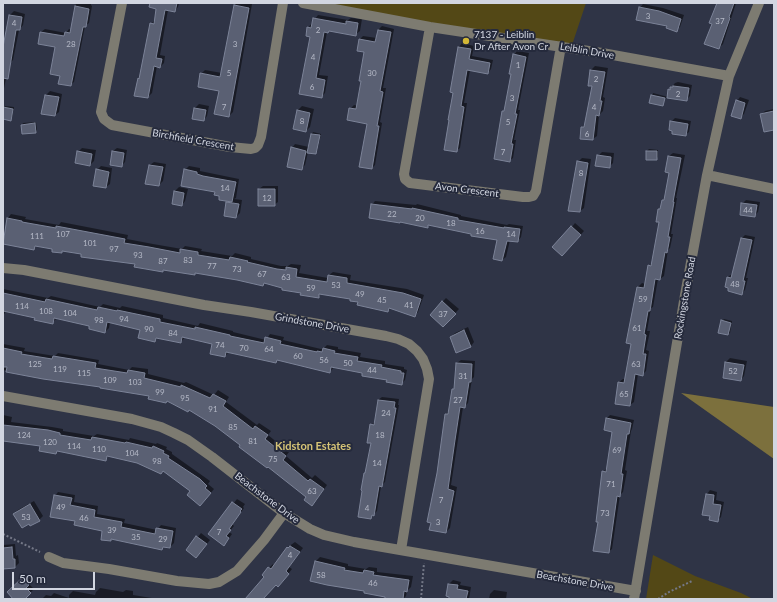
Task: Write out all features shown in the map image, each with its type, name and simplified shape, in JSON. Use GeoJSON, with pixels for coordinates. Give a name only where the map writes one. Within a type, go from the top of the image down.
{"type":"FeatureCollection","features":[{"type":"Feature","properties":{"kind":"street","name":"Birchfield Crescent"},"geometry":{"type":"LineString","coordinates":[[122,3],[101,112],[104,120],[112,125],[230,147],[251,149],[258,146],[261,137],[283,3]]}},
{"type":"Feature","properties":{"kind":"street","name":"Leiblin Drive"},"geometry":{"type":"LineString","coordinates":[[303,3],[430,27],[561,46],[729,76]]}},
{"type":"Feature","properties":{"kind":"street","name":"Rockingstone Road"},"geometry":{"type":"LineString","coordinates":[[635,595],[685,295],[707,175],[729,76],[759,3]]}},
{"type":"Feature","properties":{"kind":"street","name":"Avon Crescent"},"geometry":{"type":"LineString","coordinates":[[430,27],[404,174],[405,179],[410,183],[529,198],[533,196],[536,191],[561,46]]}},
{"type":"Feature","properties":{"kind":"street"},"geometry":{"type":"LineString","coordinates":[[707,175],[774,188]]}},
{"type":"Feature","properties":{"kind":"street","name":"Grindstone Drive"},"geometry":{"type":"LineString","coordinates":[[3,268],[24,270],[204,305],[386,336],[409,344],[417,350],[423,359],[429,379],[401,550]]}},
{"type":"Feature","properties":{"kind":"street","name":"Beachstone Drive"},"geometry":{"type":"LineString","coordinates":[[3,396],[132,419],[161,427],[188,440],[212,456],[284,513],[310,529],[324,535],[635,595]]}},
{"type":"Feature","properties":{"kind":"street"},"geometry":{"type":"LineString","coordinates":[[49,557],[63,563],[199,584],[214,583],[229,577],[240,567],[266,537],[284,513]]}},
{"type":"Feature","properties":{"kind":"path"},"geometry":{"type":"LineString","coordinates":[[3,534],[49,557]]}},
{"type":"Feature","properties":{"kind":"path"},"geometry":{"type":"LineString","coordinates":[[421,599],[426,554]]}},
{"type":"Feature","properties":{"kind":"path"},"geometry":{"type":"LineString","coordinates":[[658,599],[692,581]]}},
{"type":"Feature","properties":{"kind":"shaded area"},"geometry":{"type":"Polygon","coordinates":[[[301,3],[586,3],[571,48],[301,3]]]}},
{"type":"Feature","properties":{"kind":"shaded area"},"geometry":{"type":"Polygon","coordinates":[[[681,393],[774,407],[774,459],[681,393]]]}},
{"type":"Feature","properties":{"kind":"shaded area"},"geometry":{"type":"Polygon","coordinates":[[[653,555],[695,576],[753,599],[646,599],[653,555]]]}},
{"type":"Feature","properties":{"kind":"building"},"geometry":{"type":"Polygon","coordinates":[[[150,3],[177,3],[175,12],[165,10],[156,58],[162,59],[160,68],[154,66],[148,98],[134,96],[138,78],[139,79],[150,23],[154,24],[156,9],[149,7],[150,3]]]}},
{"type":"Feature","properties":{"kind":"building"},"geometry":{"type":"Polygon","coordinates":[[[717,3],[734,3],[719,49],[704,44],[712,24],[709,23],[717,3]]]}},
{"type":"Feature","properties":{"kind":"building"},"geometry":{"type":"Polygon","coordinates":[[[234,5],[249,8],[229,117],[214,114],[219,91],[198,87],[200,73],[220,77],[234,5]]]}},
{"type":"Feature","properties":{"kind":"building"},"geometry":{"type":"Polygon","coordinates":[[[75,6],[89,9],[86,27],[83,27],[71,86],[58,84],[60,76],[50,74],[55,47],[38,44],[40,32],[64,36],[65,32],[70,33],[75,6]]]}},
{"type":"Feature","properties":{"kind":"building"},"geometry":{"type":"Polygon","coordinates":[[[639,7],[659,11],[681,19],[677,32],[666,28],[667,26],[636,20],[639,7]]]}},
{"type":"Feature","properties":{"kind":"building"},"geometry":{"type":"Polygon","coordinates":[[[9,15],[22,17],[20,30],[16,30],[8,79],[3,78],[3,47],[9,15]]]}},
{"type":"Feature","properties":{"kind":"building"},"geometry":{"type":"Polygon","coordinates":[[[313,18],[346,24],[346,21],[358,23],[356,36],[329,31],[328,33],[324,32],[316,78],[325,80],[322,98],[299,94],[310,37],[306,36],[307,27],[311,28],[313,18]]]}},
{"type":"Feature","properties":{"kind":"building"},"geometry":{"type":"Polygon","coordinates":[[[378,30],[391,32],[380,91],[383,92],[372,169],[359,167],[367,124],[347,120],[349,108],[356,109],[361,81],[359,81],[364,52],[357,51],[359,39],[375,42],[378,30]]]}},
{"type":"Feature","properties":{"kind":"building"},"geometry":{"type":"Polygon","coordinates":[[[458,47],[471,49],[469,59],[490,63],[488,74],[467,70],[461,106],[464,107],[457,152],[444,150],[453,93],[450,92],[458,47]]]}},
{"type":"Feature","properties":{"kind":"building"},"geometry":{"type":"Polygon","coordinates":[[[513,54],[526,57],[515,114],[517,114],[511,144],[513,144],[510,162],[494,159],[502,111],[504,111],[511,74],[509,74],[513,54]]]}},
{"type":"Feature","properties":{"kind":"building"},"geometry":{"type":"Polygon","coordinates":[[[590,70],[605,72],[600,101],[602,101],[599,116],[596,115],[593,140],[580,139],[581,127],[584,127],[592,86],[588,86],[590,70]]]}},
{"type":"Feature","properties":{"kind":"building"},"geometry":{"type":"Polygon","coordinates":[[[670,87],[689,88],[687,101],[667,98],[668,89],[670,90],[670,87]]]}},
{"type":"Feature","properties":{"kind":"building"},"geometry":{"type":"Polygon","coordinates":[[[45,95],[59,97],[55,116],[41,114],[45,95]]]}},
{"type":"Feature","properties":{"kind":"building"},"geometry":{"type":"Polygon","coordinates":[[[651,95],[665,98],[663,106],[649,103],[651,95]]]}},
{"type":"Feature","properties":{"kind":"building"},"geometry":{"type":"Polygon","coordinates":[[[736,100],[745,103],[741,119],[731,116],[736,100]]]}},
{"type":"Feature","properties":{"kind":"building"},"geometry":{"type":"Polygon","coordinates":[[[3,107],[13,109],[11,121],[3,119],[3,107]]]}},
{"type":"Feature","properties":{"kind":"building"},"geometry":{"type":"Polygon","coordinates":[[[194,108],[206,110],[204,121],[192,119],[194,108]]]}},
{"type":"Feature","properties":{"kind":"building"},"geometry":{"type":"Polygon","coordinates":[[[297,110],[310,113],[306,132],[293,129],[297,110]]]}},
{"type":"Feature","properties":{"kind":"building"},"geometry":{"type":"Polygon","coordinates":[[[774,111],[774,130],[764,132],[760,114],[774,111]]]}},
{"type":"Feature","properties":{"kind":"building"},"geometry":{"type":"Polygon","coordinates":[[[670,121],[688,124],[686,136],[672,134],[672,131],[669,130],[670,121]]]}},
{"type":"Feature","properties":{"kind":"building"},"geometry":{"type":"Polygon","coordinates":[[[35,123],[36,133],[22,134],[21,125],[35,123]]]}},
{"type":"Feature","properties":{"kind":"building"},"geometry":{"type":"Polygon","coordinates":[[[311,134],[320,135],[316,154],[307,153],[311,134]]]}},
{"type":"Feature","properties":{"kind":"building"},"geometry":{"type":"Polygon","coordinates":[[[291,147],[306,151],[302,170],[287,167],[291,147]]]}},
{"type":"Feature","properties":{"kind":"building"},"geometry":{"type":"Polygon","coordinates":[[[77,151],[92,154],[90,166],[75,163],[77,151]]]}},
{"type":"Feature","properties":{"kind":"building"},"geometry":{"type":"Polygon","coordinates":[[[112,151],[124,153],[122,167],[110,165],[112,151]]]}},
{"type":"Feature","properties":{"kind":"building"},"geometry":{"type":"Polygon","coordinates":[[[646,151],[657,151],[657,160],[646,160],[646,151]]]}},
{"type":"Feature","properties":{"kind":"building"},"geometry":{"type":"Polygon","coordinates":[[[597,155],[611,157],[610,168],[595,166],[597,155]]]}},
{"type":"Feature","properties":{"kind":"building"},"geometry":{"type":"Polygon","coordinates":[[[668,156],[681,158],[673,202],[667,253],[665,252],[660,280],[655,279],[650,311],[648,311],[644,334],[646,335],[643,354],[646,354],[643,376],[635,374],[630,406],[615,404],[618,382],[624,383],[631,344],[626,343],[637,287],[644,288],[648,265],[651,266],[659,222],[656,222],[658,209],[660,209],[662,200],[664,200],[669,173],[665,172],[668,156]]]}},
{"type":"Feature","properties":{"kind":"building"},"geometry":{"type":"Polygon","coordinates":[[[577,161],[588,163],[580,212],[568,211],[577,161]]]}},
{"type":"Feature","properties":{"kind":"building"},"geometry":{"type":"Polygon","coordinates":[[[149,165],[163,167],[159,186],[145,184],[149,165]]]}},
{"type":"Feature","properties":{"kind":"building"},"geometry":{"type":"Polygon","coordinates":[[[96,169],[109,172],[106,188],[93,186],[96,169]]]}},
{"type":"Feature","properties":{"kind":"building"},"geometry":{"type":"Polygon","coordinates":[[[184,169],[197,172],[197,174],[203,176],[236,182],[232,202],[219,200],[219,196],[214,195],[215,192],[181,186],[184,169]]]}},
{"type":"Feature","properties":{"kind":"building"},"geometry":{"type":"Polygon","coordinates":[[[258,189],[275,189],[275,206],[258,206],[258,189]]]}},
{"type":"Feature","properties":{"kind":"building"},"geometry":{"type":"Polygon","coordinates":[[[174,191],[184,193],[182,206],[172,204],[174,191]]]}},
{"type":"Feature","properties":{"kind":"building"},"geometry":{"type":"Polygon","coordinates":[[[226,202],[239,204],[236,218],[224,216],[226,202]]]}},
{"type":"Feature","properties":{"kind":"building"},"geometry":{"type":"Polygon","coordinates":[[[741,203],[757,205],[755,217],[740,215],[741,203]]]}},
{"type":"Feature","properties":{"kind":"building"},"geometry":{"type":"Polygon","coordinates":[[[371,204],[412,208],[458,218],[458,220],[504,228],[520,229],[518,242],[507,241],[502,261],[493,259],[497,240],[471,236],[471,234],[428,225],[428,228],[400,222],[369,218],[371,204]]]}},
{"type":"Feature","properties":{"kind":"building"},"geometry":{"type":"Polygon","coordinates":[[[7,218],[22,222],[56,228],[56,226],[125,239],[124,243],[180,253],[180,249],[198,252],[198,255],[229,260],[230,257],[277,269],[286,270],[286,267],[297,269],[296,277],[327,282],[328,275],[347,278],[347,283],[403,293],[421,299],[415,317],[389,308],[388,312],[357,305],[358,302],[350,301],[350,299],[319,294],[319,298],[300,295],[301,293],[282,290],[282,288],[264,283],[263,286],[195,273],[195,275],[163,270],[163,272],[134,267],[135,264],[81,257],[81,254],[62,251],[62,253],[52,252],[52,249],[35,246],[34,250],[3,244],[7,218]]]}},
{"type":"Feature","properties":{"kind":"building"},"geometry":{"type":"Polygon","coordinates":[[[571,226],[581,235],[562,256],[552,247],[571,226]]]}},
{"type":"Feature","properties":{"kind":"building"},"geometry":{"type":"Polygon","coordinates":[[[741,238],[752,240],[743,281],[745,281],[742,295],[728,291],[728,288],[725,287],[727,277],[731,278],[741,238]]]}},
{"type":"Feature","properties":{"kind":"building"},"geometry":{"type":"Polygon","coordinates":[[[3,293],[45,302],[46,299],[97,310],[98,307],[117,310],[160,319],[160,322],[195,329],[195,327],[264,343],[265,337],[281,341],[280,344],[317,352],[322,352],[323,348],[335,351],[334,353],[358,357],[357,361],[382,365],[381,367],[401,371],[401,373],[404,373],[402,385],[386,382],[387,380],[362,376],[362,373],[331,367],[330,373],[277,360],[276,363],[226,352],[225,357],[210,354],[212,344],[182,337],[181,343],[156,338],[155,342],[138,338],[140,330],[107,322],[105,333],[89,329],[89,326],[54,318],[53,324],[34,320],[35,318],[3,311],[3,293]]]}},
{"type":"Feature","properties":{"kind":"building"},"geometry":{"type":"Polygon","coordinates":[[[442,301],[456,314],[443,327],[430,315],[442,301]]]}},
{"type":"Feature","properties":{"kind":"building"},"geometry":{"type":"Polygon","coordinates":[[[721,320],[731,323],[728,335],[718,333],[721,320]]]}},
{"type":"Feature","properties":{"kind":"building"},"geometry":{"type":"Polygon","coordinates":[[[464,330],[471,347],[456,353],[450,337],[464,330]]]}},
{"type":"Feature","properties":{"kind":"building"},"geometry":{"type":"Polygon","coordinates":[[[3,348],[22,352],[21,354],[52,359],[53,356],[96,363],[95,368],[127,373],[128,370],[145,373],[144,378],[181,387],[181,385],[210,398],[213,394],[226,401],[223,406],[253,429],[255,426],[268,435],[265,439],[286,456],[283,460],[308,481],[310,479],[324,489],[312,506],[304,500],[306,497],[268,467],[267,468],[239,447],[240,445],[215,426],[189,410],[188,412],[167,401],[166,403],[148,399],[149,396],[6,372],[7,367],[3,367],[3,348]]]}},
{"type":"Feature","properties":{"kind":"building"},"geometry":{"type":"Polygon","coordinates":[[[725,362],[744,365],[741,381],[723,378],[725,362]]]}},
{"type":"Feature","properties":{"kind":"building"},"geometry":{"type":"Polygon","coordinates":[[[456,363],[472,364],[471,382],[469,382],[465,408],[460,407],[448,489],[454,491],[446,533],[429,530],[431,523],[427,522],[437,473],[445,414],[448,414],[452,389],[454,389],[456,363]]]}},
{"type":"Feature","properties":{"kind":"building"},"geometry":{"type":"Polygon","coordinates":[[[378,400],[395,402],[394,408],[396,408],[382,487],[379,486],[374,516],[372,515],[371,519],[358,517],[361,490],[371,443],[367,443],[370,424],[374,425],[378,400]]]}},
{"type":"Feature","properties":{"kind":"building"},"geometry":{"type":"Polygon","coordinates":[[[606,418],[631,423],[629,434],[627,434],[621,474],[623,474],[620,497],[617,496],[609,553],[593,551],[598,522],[596,522],[602,471],[606,472],[612,432],[604,430],[606,418]]]}},
{"type":"Feature","properties":{"kind":"building"},"geometry":{"type":"Polygon","coordinates":[[[3,425],[48,430],[60,433],[60,435],[91,440],[92,437],[126,442],[152,448],[153,446],[164,451],[163,453],[169,456],[168,458],[200,479],[207,486],[205,488],[211,493],[200,506],[187,495],[190,491],[163,471],[161,474],[137,463],[107,456],[106,461],[57,451],[56,454],[39,451],[40,446],[3,441],[3,425]]]}},
{"type":"Feature","properties":{"kind":"building"},"geometry":{"type":"Polygon","coordinates":[[[706,494],[714,495],[713,504],[721,505],[718,522],[709,520],[710,516],[702,515],[706,494]]]}},
{"type":"Feature","properties":{"kind":"building"},"geometry":{"type":"Polygon","coordinates":[[[54,495],[72,498],[70,505],[95,510],[94,517],[122,522],[121,527],[155,534],[156,528],[173,531],[170,548],[163,547],[162,550],[111,539],[111,541],[101,540],[102,531],[74,525],[75,521],[50,517],[54,495]]]}},
{"type":"Feature","properties":{"kind":"building"},"geometry":{"type":"Polygon","coordinates":[[[232,502],[242,509],[229,529],[231,530],[226,536],[229,538],[224,546],[208,534],[232,502]]]}},
{"type":"Feature","properties":{"kind":"building"},"geometry":{"type":"Polygon","coordinates":[[[30,504],[40,521],[22,528],[13,514],[30,504]]]}},
{"type":"Feature","properties":{"kind":"building"},"geometry":{"type":"Polygon","coordinates":[[[196,536],[207,544],[196,558],[186,550],[196,536]]]}},
{"type":"Feature","properties":{"kind":"building"},"geometry":{"type":"Polygon","coordinates":[[[290,546],[300,552],[286,571],[289,574],[278,587],[276,585],[263,599],[245,599],[264,577],[262,575],[268,567],[271,569],[287,547],[288,548],[290,546]]]}},
{"type":"Feature","properties":{"kind":"building"},"geometry":{"type":"Polygon","coordinates":[[[12,547],[13,559],[15,559],[15,568],[3,569],[3,548],[12,547]]]}},
{"type":"Feature","properties":{"kind":"building"},"geometry":{"type":"Polygon","coordinates":[[[315,561],[345,568],[344,570],[363,573],[364,570],[374,572],[373,575],[409,580],[407,592],[404,591],[403,599],[385,599],[385,597],[364,593],[364,591],[310,581],[315,561]]]}},
{"type":"Feature","properties":{"kind":"building"},"geometry":{"type":"Polygon","coordinates":[[[22,578],[29,585],[26,588],[31,593],[25,599],[13,599],[7,592],[22,578]]]}},
{"type":"Feature","properties":{"kind":"building"},"geometry":{"type":"Polygon","coordinates":[[[448,584],[458,585],[457,589],[468,591],[466,599],[449,599],[449,597],[446,596],[448,584]]]}},
{"type":"Feature","properties":{"kind":"place","name":"7137 - Leiblin Dr After Avon Cr"},"geometry":{"type":"Point","coordinates":[466,41]}},
{"type":"Feature","properties":{"kind":"district","name":"Kidston Estates"},"geometry":{"type":"Point","coordinates":[313,446]}}]}
